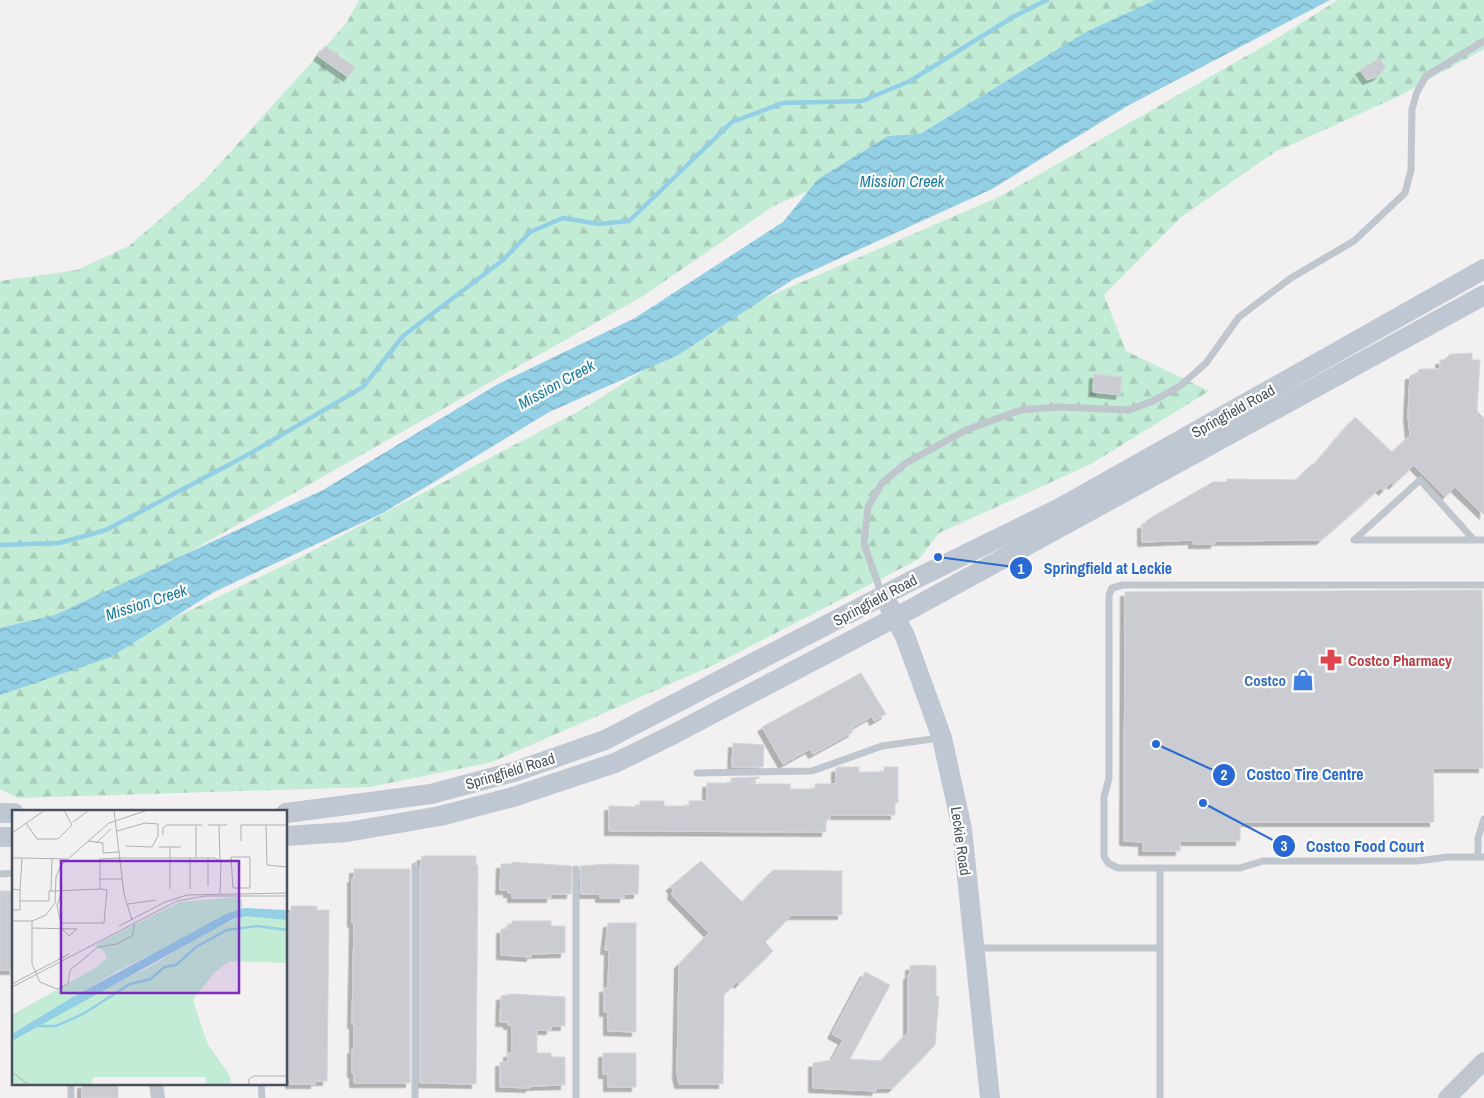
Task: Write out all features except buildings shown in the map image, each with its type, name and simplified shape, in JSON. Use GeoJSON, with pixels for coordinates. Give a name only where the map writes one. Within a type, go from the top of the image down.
{"type":"FeatureCollection","features":[{"type":"Feature","properties":{"kind":"main road","name":"Springfield Road"},"geometry":{"type":"LineString","coordinates":[[288,813],[431,794],[517,771],[587,746],[622,731],[883,596],[1060,508],[1484,269]]}},
{"type":"Feature","properties":{"kind":"main road","name":"Springfield Road"},"geometry":{"type":"LineString","coordinates":[[288,836],[347,832],[440,816],[512,797],[615,763],[895,618],[1484,295]]}},
{"type":"Feature","properties":{"kind":"main road","name":"Leckie Road"},"geometry":{"type":"LineString","coordinates":[[883,596],[905,636],[942,738],[962,829],[990,1098]]}},
{"type":"Feature","properties":{"kind":"street"},"geometry":{"type":"LineString","coordinates":[[1447,1098],[1484,1060]]}},
{"type":"Feature","properties":{"kind":"lane"},"geometry":{"type":"LineString","coordinates":[[883,596],[864,544],[868,507],[882,483],[906,462],[966,430],[1021,410],[1058,407],[1129,410],[1154,401],[1180,386],[1206,363],[1239,317],[1292,278],[1354,240],[1405,193],[1411,170],[1412,109],[1417,92],[1426,76],[1484,41]]}},
{"type":"Feature","properties":{"kind":"lane"},"geometry":{"type":"LineString","coordinates":[[1474,540],[1420,480],[1354,540],[1464,540],[1474,540],[1484,540]]}},
{"type":"Feature","properties":{"kind":"lane"},"geometry":{"type":"LineString","coordinates":[[1484,584],[1123,584],[1112,588],[1109,595],[1109,778],[1104,797],[1104,856],[1108,864],[1118,868],[1240,868],[1263,861],[1417,861],[1448,857],[1481,857],[1478,838],[1484,820]]}},
{"type":"Feature","properties":{"kind":"lane"},"geometry":{"type":"LineString","coordinates":[[697,773],[812,771],[882,746],[942,738]]}},
{"type":"Feature","properties":{"kind":"lane"},"geometry":{"type":"LineString","coordinates":[[415,866],[415,1098]]}},
{"type":"Feature","properties":{"kind":"lane"},"geometry":{"type":"LineString","coordinates":[[1160,868],[1160,1098]]}},
{"type":"Feature","properties":{"kind":"lane"},"geometry":{"type":"LineString","coordinates":[[576,869],[576,1098]]}},
{"type":"Feature","properties":{"kind":"lane"},"geometry":{"type":"LineString","coordinates":[[974,948],[1160,948]]}},
{"type":"Feature","properties":{"kind":"green space"},"geometry":{"type":"Polygon","coordinates":[[[359,0],[1179,0],[1012,107],[775,205],[643,296],[152,573],[67,613],[0,632],[0,281],[77,270],[129,246],[204,181],[330,42],[347,22],[359,0]]]}},
{"type":"Feature","properties":{"kind":"green space"},"geometry":{"type":"Polygon","coordinates":[[[1338,0],[1484,0],[1484,49],[1397,97],[1275,152],[1181,217],[1104,295],[1126,351],[1209,391],[1091,464],[939,533],[919,559],[716,664],[492,762],[370,787],[18,798],[0,789],[0,687],[88,659],[291,562],[581,410],[742,308],[1001,196],[1269,43],[1338,0]]]}},
{"type":"Feature","properties":{"kind":"water","name":"Mission Creek"},"geometry":{"type":"Polygon","coordinates":[[[1155,0],[1330,0],[1129,105],[992,189],[792,280],[678,355],[549,412],[383,513],[214,592],[111,657],[0,695],[0,628],[55,615],[323,490],[498,384],[635,318],[783,222],[818,179],[888,136],[920,134],[1084,33],[1155,0]]]}},
{"type":"Feature","properties":{"kind":"waterway"},"geometry":{"type":"LineString","coordinates":[[0,545],[59,543],[106,530],[251,453],[363,387],[403,336],[503,260],[530,232],[563,218],[599,224],[629,221],[732,122],[783,103],[862,101],[910,81],[1013,17],[1047,0]]}},
{"type":"Feature","properties":{"kind":"place","name":"Springfield at Leckie"},"geometry":{"type":"Point","coordinates":[938,557]}},
{"type":"Feature","properties":{"kind":"place","name":"Costco Pharmacy"},"geometry":{"type":"Point","coordinates":[1331,660]}},
{"type":"Feature","properties":{"kind":"place","name":"Costco"},"geometry":{"type":"Point","coordinates":[1303,680]}},
{"type":"Feature","properties":{"kind":"place","name":"Costco Tire Centre"},"geometry":{"type":"Point","coordinates":[1156,744]}},
{"type":"Feature","properties":{"kind":"place","name":"Costco Food Court"},"geometry":{"type":"Point","coordinates":[1203,803]}}]}
